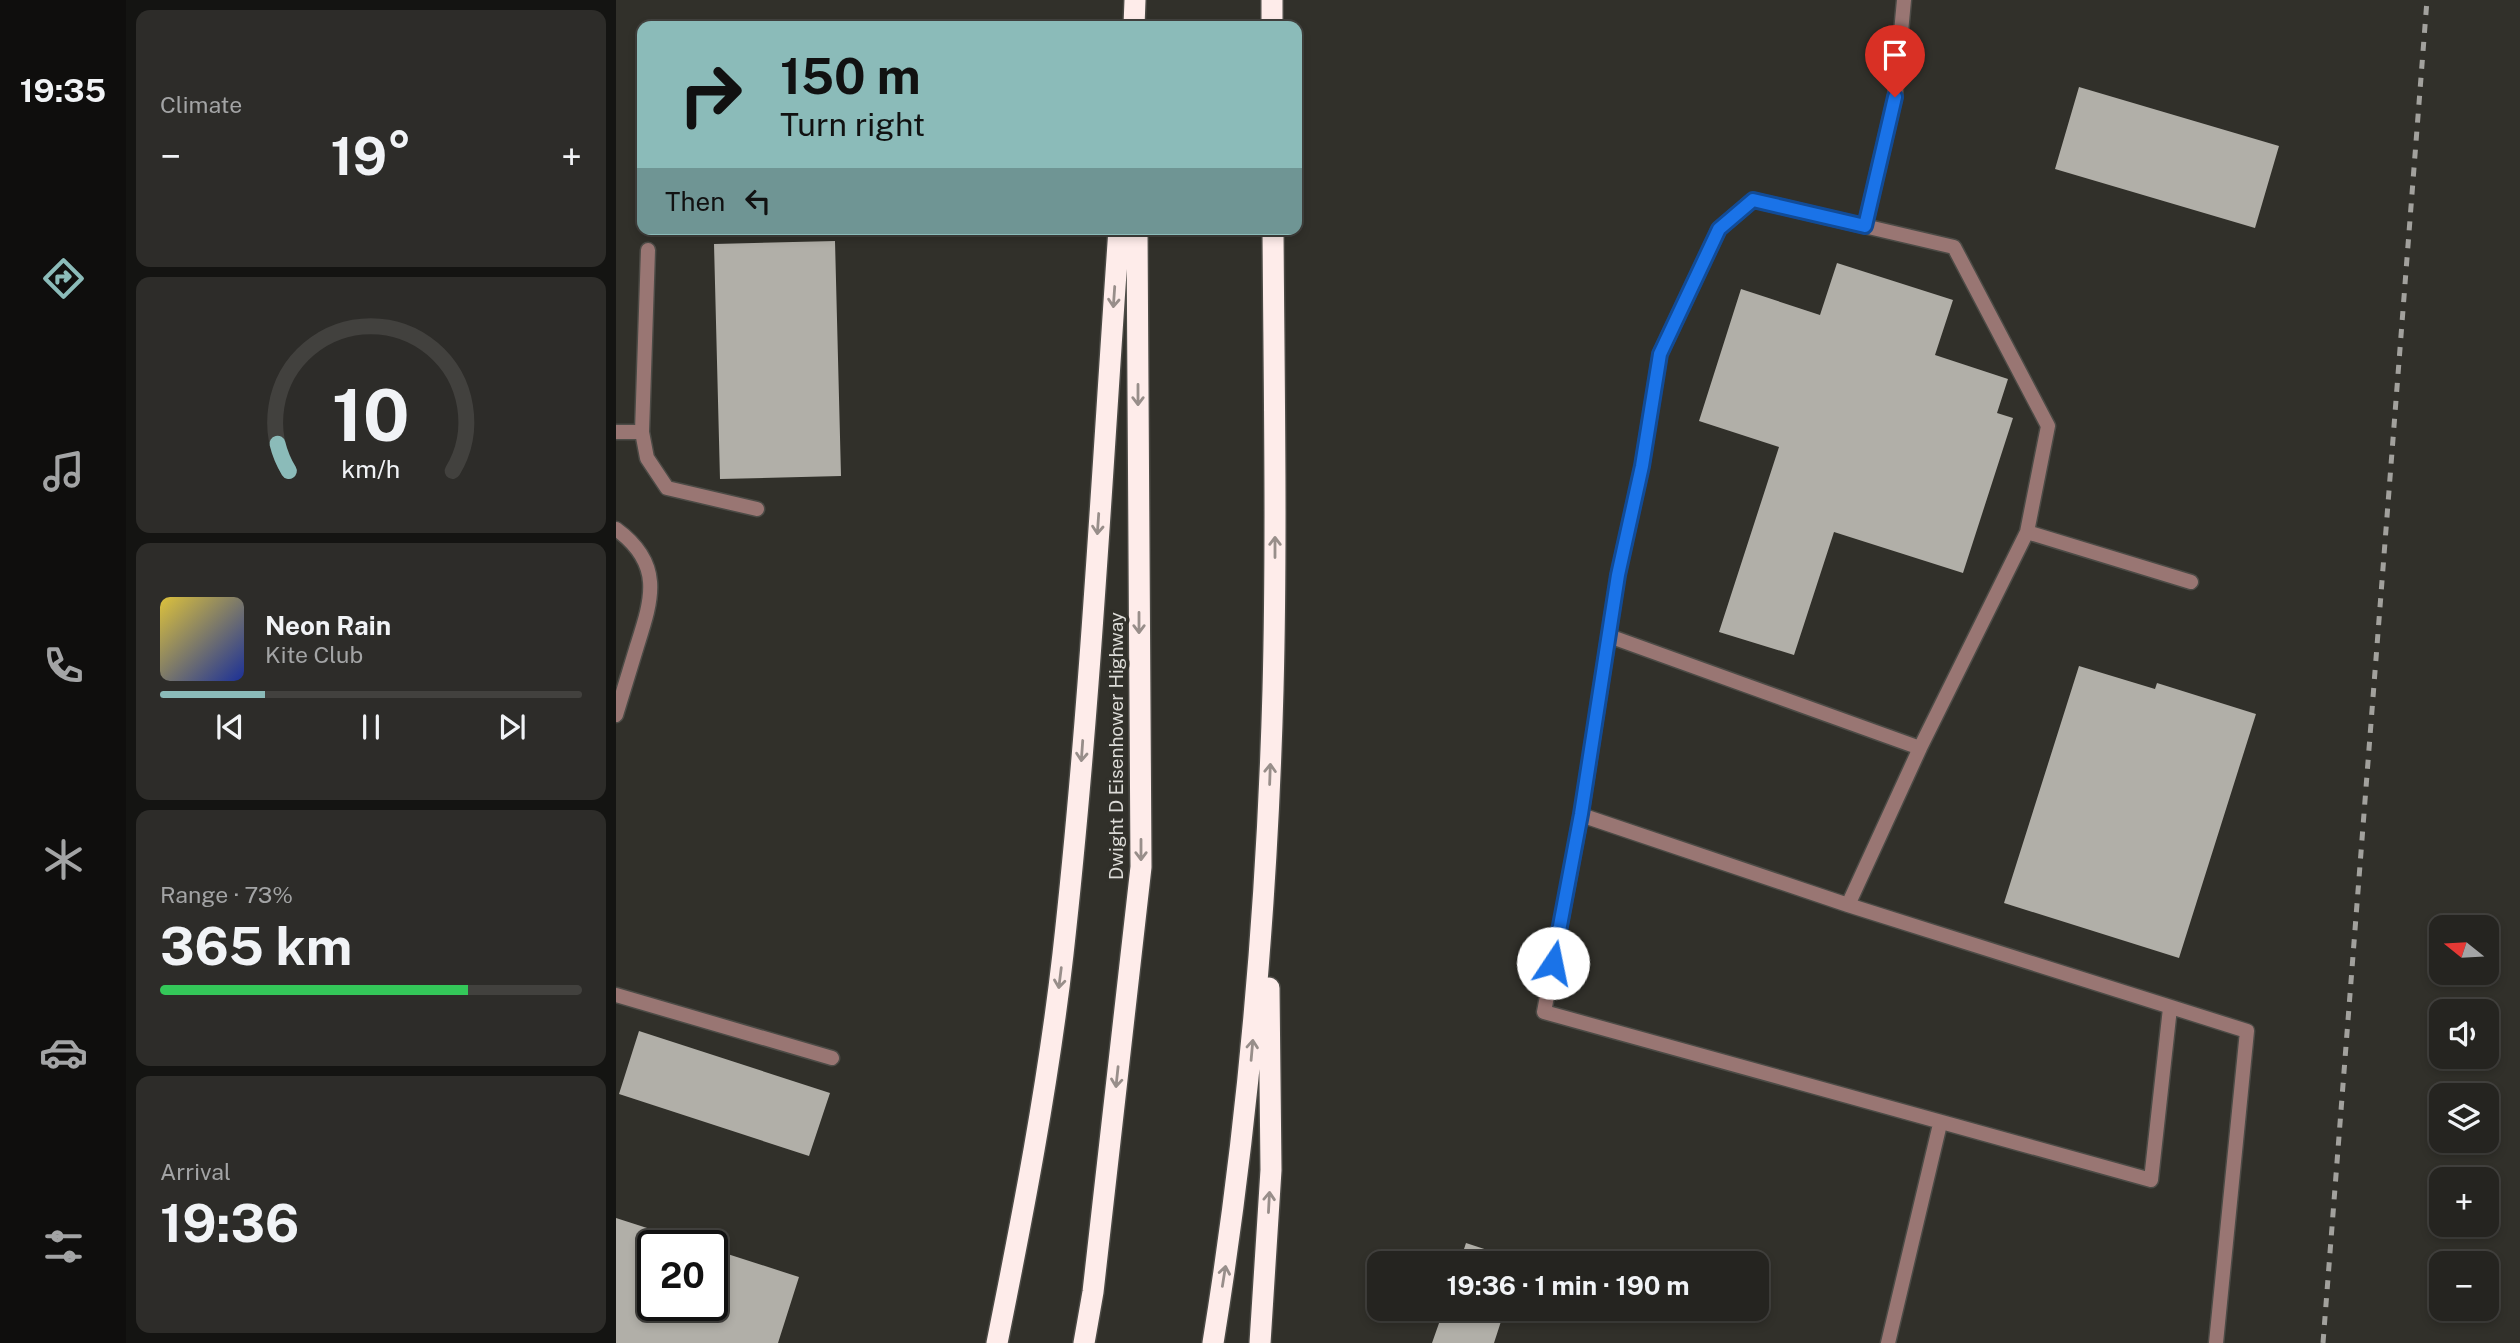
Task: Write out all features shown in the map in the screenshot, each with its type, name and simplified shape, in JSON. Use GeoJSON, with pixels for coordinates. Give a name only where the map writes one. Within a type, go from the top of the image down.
{"type":"FeatureCollection","features":[{"type":"Feature","properties":{"kind":"highway"},"geometry":{"type":"LineString","coordinates":[[1135,21],[1136,0]]}},
{"type":"Feature","properties":{"kind":"highway"},"geometry":{"type":"LineString","coordinates":[[1272,0],[1272,21]]}},
{"type":"Feature","properties":{"kind":"highway"},"geometry":{"type":"LineString","coordinates":[[997,1343],[1041,1116],[1064,941],[1082,756],[1119,235]]}},
{"type":"Feature","properties":{"kind":"highway","name":"Dwight D Eisenhower Highway"},"geometry":{"type":"LineString","coordinates":[[1084,1343],[1093,1292],[1141,867],[1137,235]]}},
{"type":"Feature","properties":{"kind":"highway"},"geometry":{"type":"LineString","coordinates":[[1260,1343],[1270,1170],[1268,827],[1275,560],[1273,235]]}},
{"type":"Feature","properties":{"kind":"highway"},"geometry":{"type":"LineString","coordinates":[[1213,1343],[1247,1097],[1268,827]]}},
{"type":"Feature","properties":{"kind":"street"},"geometry":{"type":"LineString","coordinates":[[1865,226],[1895,97],[1904,0]]}},
{"type":"Feature","properties":{"kind":"street"},"geometry":{"type":"LineString","coordinates":[[1847,905],[1920,748],[2027,532],[2048,426],[1954,247],[1753,200],[1719,229],[1660,354],[1544,1012],[1940,1124],[2151,1180],[2170,1008]]}},
{"type":"Feature","properties":{"kind":"street"},"geometry":{"type":"LineString","coordinates":[[649,250],[642,432],[647,458],[667,488],[757,509]]}},
{"type":"Feature","properties":{"kind":"street"},"geometry":{"type":"LineString","coordinates":[[616,432],[642,432]]}},
{"type":"Feature","properties":{"kind":"street"},"geometry":{"type":"LineString","coordinates":[[616,529],[629,539],[646,565],[650,578],[651,607],[616,715]]}},
{"type":"Feature","properties":{"kind":"street"},"geometry":{"type":"LineString","coordinates":[[2027,532],[2191,582]]}},
{"type":"Feature","properties":{"kind":"street"},"geometry":{"type":"LineString","coordinates":[[1609,636],[1920,748]]}},
{"type":"Feature","properties":{"kind":"street"},"geometry":{"type":"LineString","coordinates":[[1581,814],[1847,905],[2247,1031],[2216,1343]]}},
{"type":"Feature","properties":{"kind":"street"},"geometry":{"type":"LineString","coordinates":[[616,995],[832,1058]]}},
{"type":"Feature","properties":{"kind":"street"},"geometry":{"type":"LineString","coordinates":[[1888,1343],[1940,1124]]}},
{"type":"Feature","properties":{"kind":"building"},"geometry":{"type":"Polygon","coordinates":[[[2079,87],[2279,146],[2255,228],[2055,169],[2079,87]]]}},
{"type":"Feature","properties":{"kind":"building"},"geometry":{"type":"Polygon","coordinates":[[[835,241],[841,476],[720,479],[714,244],[835,241]]]}},
{"type":"Feature","properties":{"kind":"building"},"geometry":{"type":"Polygon","coordinates":[[[1837,263],[1953,300],[1935,355],[2008,379],[1997,413],[2013,418],[1963,573],[1834,532],[1794,655],[1719,632],[1779,447],[1699,421],[1741,289],[1820,315],[1837,263]]]}},
{"type":"Feature","properties":{"kind":"building"},"geometry":{"type":"Polygon","coordinates":[[[2079,666],[2155,689],[2157,683],[2256,714],[2179,958],[2004,903],[2079,666]]]}},
{"type":"Feature","properties":{"kind":"building"},"geometry":{"type":"Polygon","coordinates":[[[639,1031],[830,1093],[809,1156],[619,1094],[639,1031]]]}},
{"type":"Feature","properties":{"kind":"building"},"geometry":{"type":"Polygon","coordinates":[[[616,1218],[653,1230],[637,1230],[637,1321],[728,1321],[728,1254],[799,1277],[778,1343],[616,1343],[616,1218]]]}},
{"type":"Feature","properties":{"kind":"building"},"geometry":{"type":"Polygon","coordinates":[[[1466,1243],[1490,1251],[1463,1251],[1466,1243]]]}},
{"type":"Feature","properties":{"kind":"building"},"geometry":{"type":"Polygon","coordinates":[[[1440,1321],[1501,1321],[1494,1343],[1432,1343],[1440,1321]]]}},
{"type":"Feature","properties":{"kind":"railway"},"geometry":{"type":"LineString","coordinates":[[2323,1343],[2427,0]]}},
{"type":"Feature","properties":{"kind":"route"},"geometry":{"type":"LineString","coordinates":[[1553,963],[1581,814],[1618,575],[1642,466],[1660,354],[1719,229],[1753,200],[1865,226],[1895,97]]}}]}
